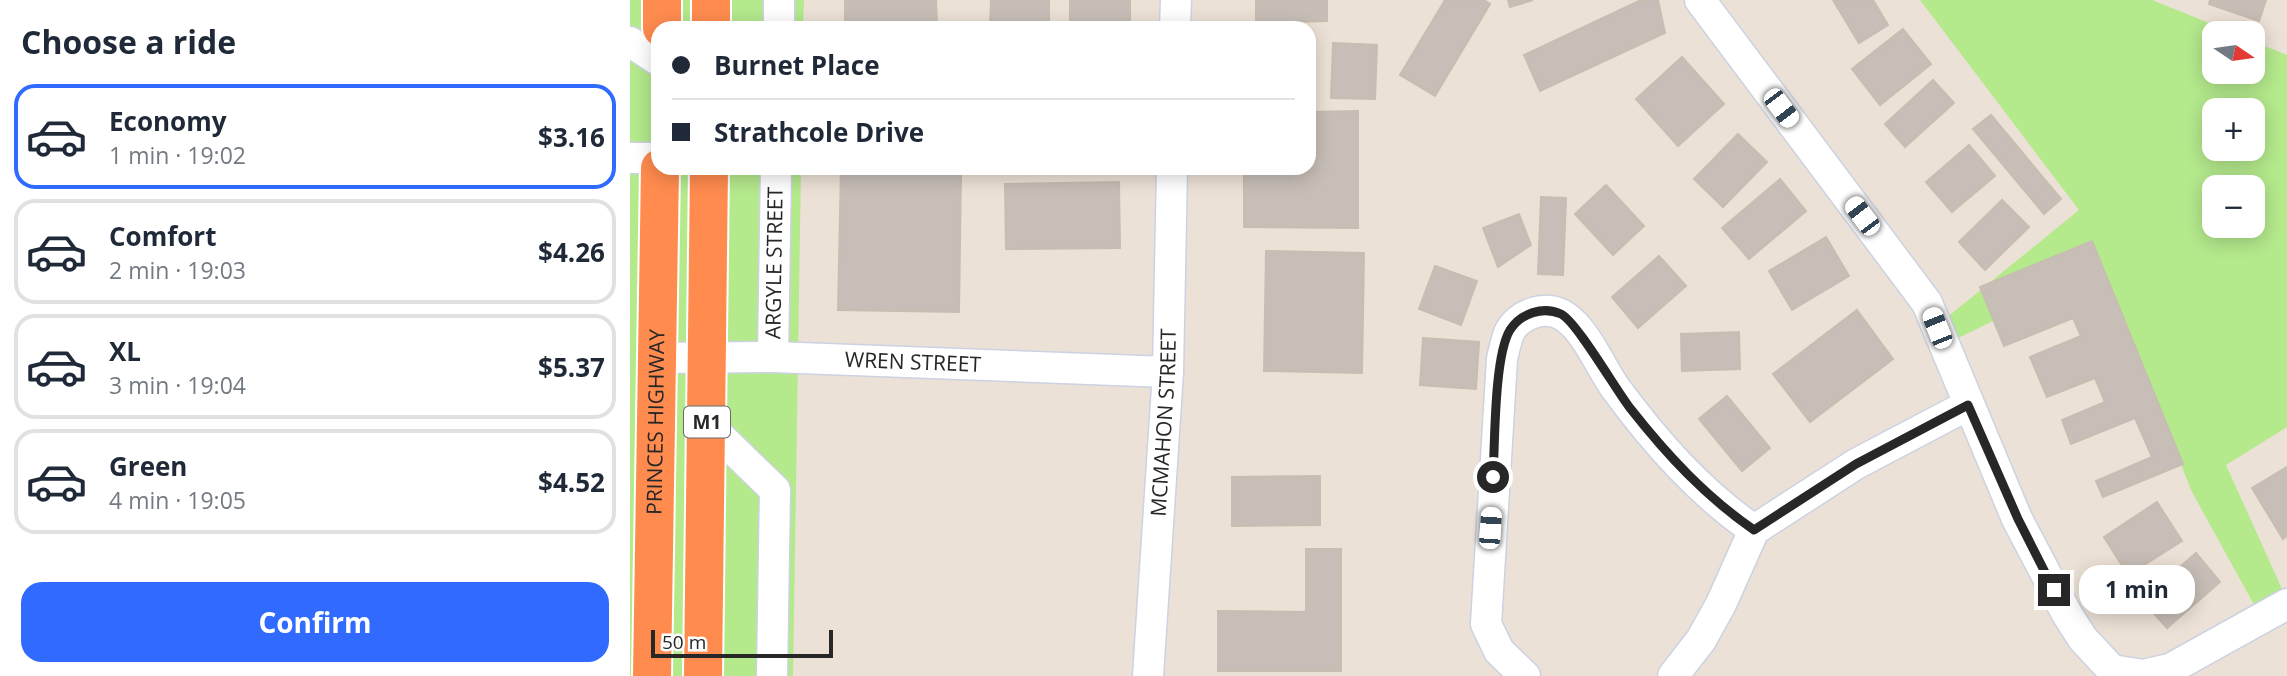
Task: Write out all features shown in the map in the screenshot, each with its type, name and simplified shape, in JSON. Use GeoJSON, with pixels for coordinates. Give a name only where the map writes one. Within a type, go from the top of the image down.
{"type":"FeatureCollection","features":[{"type":"Feature","properties":{"kind":"highway"},"geometry":{"type":"LineString","coordinates":[[662,0],[662,21]]}},
{"type":"Feature","properties":{"kind":"highway","name":"PRINCES HIGHWAY"},"geometry":{"type":"LineString","coordinates":[[652,676],[660,175]]}},
{"type":"Feature","properties":{"kind":"highway","name":"M1"},"geometry":{"type":"LineString","coordinates":[[702,676],[709,175]]}},
{"type":"Feature","properties":{"kind":"street"},"geometry":{"type":"LineString","coordinates":[[779,0],[779,21]]}},
{"type":"Feature","properties":{"kind":"street"},"geometry":{"type":"LineString","coordinates":[[1175,21],[1176,0]]}},
{"type":"Feature","properties":{"kind":"street"},"geometry":{"type":"LineString","coordinates":[[1700,0],[1927,303],[2018,519],[2067,614],[2110,673],[2143,675],[2169,669],[2287,604]]}},
{"type":"Feature","properties":{"kind":"street"},"geometry":{"type":"LineString","coordinates":[[630,42],[651,56]]}},
{"type":"Feature","properties":{"kind":"street"},"geometry":{"type":"LineString","coordinates":[[630,158],[651,158]]}},
{"type":"Feature","properties":{"kind":"street","name":"ARGYLE STREET"},"geometry":{"type":"LineString","coordinates":[[773,358],[776,175]]}},
{"type":"Feature","properties":{"kind":"street","name":"MCMAHON STREET"},"geometry":{"type":"LineString","coordinates":[[1148,676],[1168,372],[1172,175]]}},
{"type":"Feature","properties":{"kind":"street"},"geometry":{"type":"LineString","coordinates":[[1525,676],[1499,651],[1486,624],[1502,359],[1510,331],[1524,316],[1542,310],[1563,315],[1580,332],[1600,368],[1630,408],[1684,472],[1718,505],[1754,530]]}},
{"type":"Feature","properties":{"kind":"street","name":"WREN STREET"},"geometry":{"type":"LineString","coordinates":[[657,358],[773,358],[1168,372]]}},
{"type":"Feature","properties":{"kind":"street"},"geometry":{"type":"LineString","coordinates":[[1673,676],[1701,640],[1721,604],[1754,530],[1856,464],[1968,405]]}},
{"type":"Feature","properties":{"kind":"street"},"geometry":{"type":"LineString","coordinates":[[707,424],[775,490],[772,676]]}},
{"type":"Feature","properties":{"kind":"green space"},"geometry":{"type":"Polygon","coordinates":[[[630,0],[804,0],[803,21],[651,21],[651,175],[801,175],[793,676],[630,676],[630,0]]]}},
{"type":"Feature","properties":{"kind":"green space"},"geometry":{"type":"Polygon","coordinates":[[[1920,0],[2152,0],[2204,21],[2202,21],[2202,84],[2265,84],[2265,46],[2287,55],[2287,427],[2226,465],[2287,600],[2287,622],[2269,632],[2192,492],[2102,268],[1950,342],[1940,323],[2079,210],[1920,0]]]}},
{"type":"Feature","properties":{"kind":"building"},"geometry":{"type":"Polygon","coordinates":[[[845,0],[936,0],[937,21],[845,21],[845,0]]]}},
{"type":"Feature","properties":{"kind":"building"},"geometry":{"type":"Polygon","coordinates":[[[991,0],[1049,0],[1049,21],[990,21],[991,0]]]}},
{"type":"Feature","properties":{"kind":"building"},"geometry":{"type":"Polygon","coordinates":[[[1070,0],[1130,0],[1130,21],[1070,21],[1070,0]]]}},
{"type":"Feature","properties":{"kind":"building"},"geometry":{"type":"Polygon","coordinates":[[[1256,0],[1327,0],[1327,21],[1256,21],[1256,0]]]}},
{"type":"Feature","properties":{"kind":"building"},"geometry":{"type":"Polygon","coordinates":[[[1445,0],[1484,0],[1490,4],[1435,96],[1400,75],[1445,0]]]}},
{"type":"Feature","properties":{"kind":"building"},"geometry":{"type":"Polygon","coordinates":[[[1508,0],[1533,0],[1510,7],[1508,0]]]}},
{"type":"Feature","properties":{"kind":"building"},"geometry":{"type":"Polygon","coordinates":[[[1641,0],[1658,0],[1665,33],[1540,91],[1524,55],[1641,0]]]}},
{"type":"Feature","properties":{"kind":"building"},"geometry":{"type":"Polygon","coordinates":[[[1833,0],[1873,0],[1888,25],[1859,43],[1833,0]]]}},
{"type":"Feature","properties":{"kind":"building"},"geometry":{"type":"Polygon","coordinates":[[[2210,0],[2266,0],[2259,21],[2209,4],[2210,0]]]}},
{"type":"Feature","properties":{"kind":"building"},"geometry":{"type":"Polygon","coordinates":[[[1903,29],[1931,64],[1880,105],[1852,69],[1903,29]]]}},
{"type":"Feature","properties":{"kind":"building"},"geometry":{"type":"Polygon","coordinates":[[[1333,43],[1377,45],[1375,99],[1331,98],[1333,43]]]}},
{"type":"Feature","properties":{"kind":"building"},"geometry":{"type":"Polygon","coordinates":[[[1682,57],[1724,104],[1678,146],[1636,99],[1682,57]]]}},
{"type":"Feature","properties":{"kind":"building"},"geometry":{"type":"Polygon","coordinates":[[[1933,80],[1954,103],[1905,147],[1885,124],[1933,80]]]}},
{"type":"Feature","properties":{"kind":"building"},"geometry":{"type":"Polygon","coordinates":[[[1358,111],[1358,228],[1244,227],[1244,175],[1316,175],[1316,112],[1358,111]]]}},
{"type":"Feature","properties":{"kind":"building"},"geometry":{"type":"Polygon","coordinates":[[[1991,115],[2061,199],[2044,214],[1973,129],[1991,115]]]}},
{"type":"Feature","properties":{"kind":"building"},"geometry":{"type":"Polygon","coordinates":[[[1738,134],[1767,162],[1723,207],[1694,179],[1738,134]]]}},
{"type":"Feature","properties":{"kind":"building"},"geometry":{"type":"Polygon","coordinates":[[[1969,145],[1995,176],[1952,212],[1926,182],[1969,145]]]}},
{"type":"Feature","properties":{"kind":"building"},"geometry":{"type":"Polygon","coordinates":[[[841,175],[961,175],[959,312],[838,310],[841,175]]]}},
{"type":"Feature","properties":{"kind":"building"},"geometry":{"type":"Polygon","coordinates":[[[1780,179],[1806,211],[1749,259],[1722,228],[1780,179]]]}},
{"type":"Feature","properties":{"kind":"building"},"geometry":{"type":"Polygon","coordinates":[[[1119,182],[1120,248],[1006,249],[1005,184],[1119,182]]]}},
{"type":"Feature","properties":{"kind":"building"},"geometry":{"type":"Polygon","coordinates":[[[1606,185],[1644,226],[1613,255],[1575,214],[1606,185]]]}},
{"type":"Feature","properties":{"kind":"building"},"geometry":{"type":"Polygon","coordinates":[[[1541,197],[1566,198],[1563,275],[1538,274],[1541,197]]]}},
{"type":"Feature","properties":{"kind":"building"},"geometry":{"type":"Polygon","coordinates":[[[2002,200],[2029,227],[1985,270],[1959,242],[2002,200]]]}},
{"type":"Feature","properties":{"kind":"building"},"geometry":{"type":"Polygon","coordinates":[[[1519,214],[1531,245],[1498,267],[1483,228],[1519,214]]]}},
{"type":"Feature","properties":{"kind":"building"},"geometry":{"type":"Polygon","coordinates":[[[1826,237],[1849,276],[1792,310],[1769,271],[1826,237]]]}},
{"type":"Feature","properties":{"kind":"building"},"geometry":{"type":"Polygon","coordinates":[[[2092,241],[2183,464],[2103,497],[2096,481],[2152,457],[2135,418],[2071,444],[2062,420],[2105,402],[2095,378],[2047,397],[2030,357],[2081,336],[2073,318],[2004,346],[1980,287],[2092,241]]]}},
{"type":"Feature","properties":{"kind":"building"},"geometry":{"type":"Polygon","coordinates":[[[1266,251],[1364,253],[1362,373],[1264,371],[1266,251]]]}},
{"type":"Feature","properties":{"kind":"building"},"geometry":{"type":"Polygon","coordinates":[[[1659,256],[1686,286],[1638,328],[1612,297],[1659,256]]]}},
{"type":"Feature","properties":{"kind":"building"},"geometry":{"type":"Polygon","coordinates":[[[1435,266],[1477,281],[1461,325],[1419,309],[1435,266]]]}},
{"type":"Feature","properties":{"kind":"building"},"geometry":{"type":"Polygon","coordinates":[[[1857,310],[1893,359],[1810,422],[1773,374],[1857,310]]]}},
{"type":"Feature","properties":{"kind":"building"},"geometry":{"type":"Polygon","coordinates":[[[1739,332],[1740,369],[1682,371],[1681,334],[1739,332]]]}},
{"type":"Feature","properties":{"kind":"building"},"geometry":{"type":"Polygon","coordinates":[[[1423,338],[1479,342],[1476,389],[1420,385],[1423,338]]]}},
{"type":"Feature","properties":{"kind":"building"},"geometry":{"type":"Polygon","coordinates":[[[1727,396],[1770,448],[1742,471],[1699,419],[1727,396]]]}},
{"type":"Feature","properties":{"kind":"building"},"geometry":{"type":"Polygon","coordinates":[[[2287,467],[2287,536],[2283,539],[2252,488],[2287,467]]]}},
{"type":"Feature","properties":{"kind":"building"},"geometry":{"type":"Polygon","coordinates":[[[1320,476],[1320,525],[1232,526],[1232,477],[1320,476]]]}},
{"type":"Feature","properties":{"kind":"building"},"geometry":{"type":"Polygon","coordinates":[[[2157,502],[2182,541],[2128,575],[2104,537],[2157,502]]]}},
{"type":"Feature","properties":{"kind":"building"},"geometry":{"type":"Polygon","coordinates":[[[1306,549],[1341,549],[1341,671],[1218,671],[1218,611],[1306,612],[1306,549]]]}},
{"type":"Feature","properties":{"kind":"building"},"geometry":{"type":"Polygon","coordinates":[[[2196,553],[2220,582],[2167,628],[2142,600],[2196,553]]]}},
{"type":"Feature","properties":{"kind":"route"},"geometry":{"type":"LineString","coordinates":[[1493,477],[1502,359],[1510,331],[1524,316],[1542,310],[1563,315],[1580,332],[1600,368],[1684,472],[1718,505],[1754,530],[1856,464],[1968,405],[2018,519],[2054,590]]}}]}
